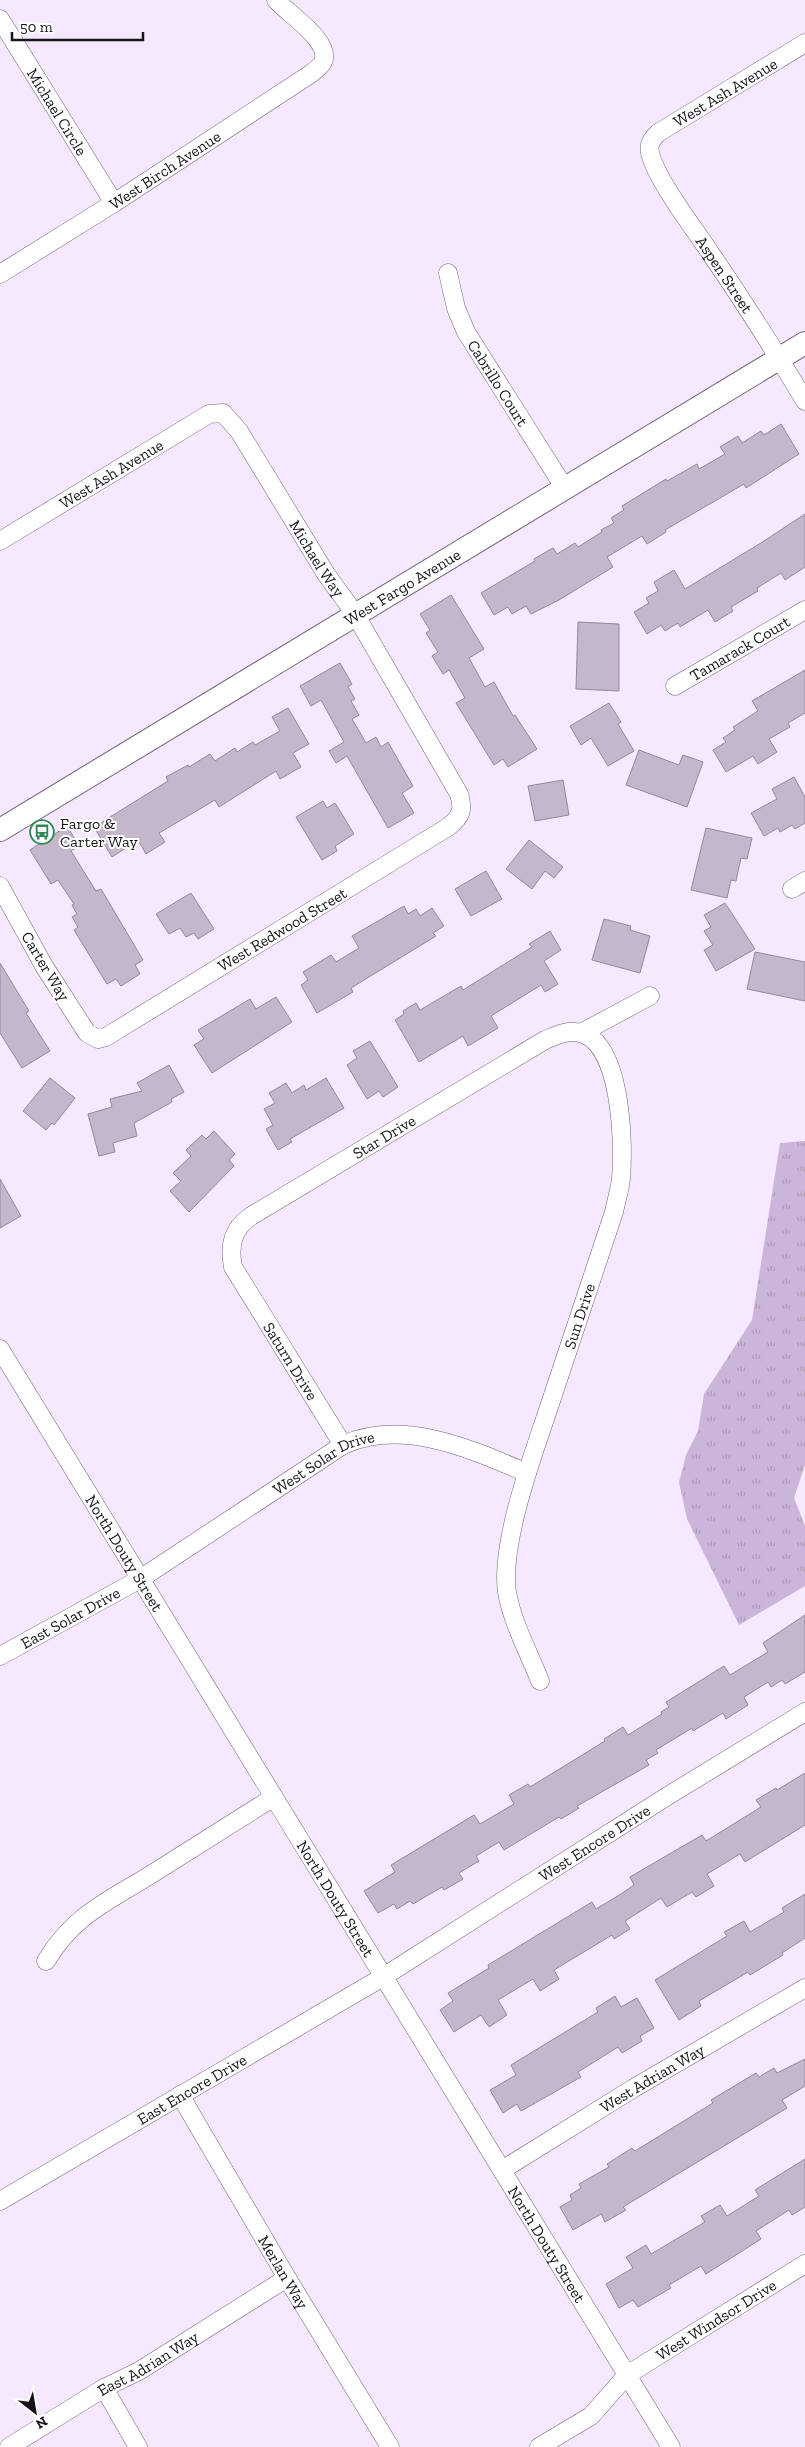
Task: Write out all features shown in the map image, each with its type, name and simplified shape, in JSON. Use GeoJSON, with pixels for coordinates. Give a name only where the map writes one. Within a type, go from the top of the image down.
{"type":"FeatureCollection","features":[{"type":"Feature","properties":{"kind":"main road","name":"West Fargo Avenue"},"geometry":{"type":"LineString","coordinates":[[0,830],[564,487],[805,343]]}},
{"type":"Feature","properties":{"kind":"street","name":"West Birch Avenue"},"geometry":{"type":"LineString","coordinates":[[0,274],[114,203],[312,73],[324,60],[320,42],[276,0]]}},
{"type":"Feature","properties":{"kind":"street","name":"Michael Circle"},"geometry":{"type":"LineString","coordinates":[[0,20],[114,203]]}},
{"type":"Feature","properties":{"kind":"street","name":"West Ash Avenue"},"geometry":{"type":"LineString","coordinates":[[650,144],[658,133],[805,43]]}},
{"type":"Feature","properties":{"kind":"street","name":"Aspen Street"},"geometry":{"type":"LineString","coordinates":[[650,144],[654,164],[676,202],[756,320],[805,401]]}},
{"type":"Feature","properties":{"kind":"street","name":"Cabrillo Court"},"geometry":{"type":"LineString","coordinates":[[448,273],[456,308],[470,339],[564,487]]}},
{"type":"Feature","properties":{"kind":"street","name":"West Ash Avenue"},"geometry":{"type":"LineString","coordinates":[[0,541],[209,414],[223,413]]}},
{"type":"Feature","properties":{"kind":"street","name":"Michael Way"},"geometry":{"type":"LineString","coordinates":[[223,413],[239,431],[326,574],[355,614],[459,794],[462,813]]}},
{"type":"Feature","properties":{"kind":"street","name":"Tamarack Court"},"geometry":{"type":"LineString","coordinates":[[675,686],[805,610]]}},
{"type":"Feature","properties":{"kind":"street","name":"West Redwood Street"},"geometry":{"type":"LineString","coordinates":[[98,1039],[106,1037],[448,827],[457,821],[462,813]]}},
{"type":"Feature","properties":{"kind":"street","name":"Carter Way"},"geometry":{"type":"LineString","coordinates":[[0,886],[50,975],[86,1033],[98,1039]]}},
{"type":"Feature","properties":{"kind":"street"},"geometry":{"type":"LineString","coordinates":[[581,1033],[650,996]]}},
{"type":"Feature","properties":{"kind":"street","name":"Star Drive"},"geometry":{"type":"LineString","coordinates":[[239,1276],[233,1268],[230,1247],[235,1232],[244,1221],[545,1040],[565,1032],[581,1033]]}},
{"type":"Feature","properties":{"kind":"street","name":"Sun Drive"},"geometry":{"type":"LineString","coordinates":[[540,1681],[511,1608],[507,1592],[506,1571],[509,1547],[527,1473],[614,1212],[621,1180],[620,1106],[603,1051],[596,1042],[581,1033]]}},
{"type":"Feature","properties":{"kind":"street","name":"Saturn Drive"},"geometry":{"type":"LineString","coordinates":[[239,1276],[343,1445]]}},
{"type":"Feature","properties":{"kind":"street","name":"North Douty Street"},"geometry":{"type":"LineString","coordinates":[[0,1348],[671,2447]]}},
{"type":"Feature","properties":{"kind":"street","name":"West Solar Drive"},"geometry":{"type":"LineString","coordinates":[[140,1579],[343,1445],[358,1439],[377,1434],[414,1435],[470,1450],[527,1473]]}},
{"type":"Feature","properties":{"kind":"street","name":"East Solar Drive"},"geometry":{"type":"LineString","coordinates":[[0,1656],[140,1579]]}},
{"type":"Feature","properties":{"kind":"street","name":"West Encore Drive"},"geometry":{"type":"LineString","coordinates":[[383,1976],[658,1802],[805,1712]]}},
{"type":"Feature","properties":{"kind":"street"},"geometry":{"type":"LineString","coordinates":[[46,1960],[58,1942],[100,1904],[145,1879],[274,1797]]}},
{"type":"Feature","properties":{"kind":"street","name":"East Encore Drive"},"geometry":{"type":"LineString","coordinates":[[0,2202],[383,1976]]}},
{"type":"Feature","properties":{"kind":"street","name":"West Adrian Way"},"geometry":{"type":"LineString","coordinates":[[502,2170],[634,2088],[805,1988]]}},
{"type":"Feature","properties":{"kind":"street","name":"Merlan Way"},"geometry":{"type":"LineString","coordinates":[[180,2095],[390,2447]]}},
{"type":"Feature","properties":{"kind":"street","name":"West Windsor Drive"},"geometry":{"type":"LineString","coordinates":[[539,2447],[591,2416],[627,2375],[805,2264]]}},
{"type":"Feature","properties":{"kind":"street","name":"East Adrian Way"},"geometry":{"type":"LineString","coordinates":[[9,2447],[104,2388],[138,2371],[288,2278]]}},
{"type":"Feature","properties":{"kind":"street"},"geometry":{"type":"LineString","coordinates":[[104,2388],[138,2447]]}},
{"type":"Feature","properties":{"kind":"green space"},"geometry":{"type":"Polygon","coordinates":[[[805,1141],[805,1465],[794,1498],[805,1526],[805,1586],[739,1625],[687,1519],[679,1482],[686,1455],[698,1431],[704,1394],[752,1320],[780,1143],[805,1141]]]}},
{"type":"Feature","properties":{"kind":"building"},"geometry":{"type":"Polygon","coordinates":[[[781,424],[799,454],[746,488],[744,484],[665,530],[666,532],[647,544],[642,536],[607,557],[613,567],[559,600],[531,614],[526,606],[512,614],[508,607],[494,615],[481,593],[553,548],[557,554],[575,543],[578,547],[614,523],[611,518],[624,510],[622,506],[666,479],[667,481],[697,464],[699,469],[725,454],[720,447],[738,436],[742,443],[761,431],[764,435],[781,424]]]}},
{"type":"Feature","properties":{"kind":"building"},"geometry":{"type":"Polygon","coordinates":[[[805,514],[805,567],[785,580],[781,573],[757,588],[758,591],[731,607],[733,611],[715,622],[708,610],[680,627],[678,623],[665,631],[661,625],[647,634],[634,612],[649,603],[646,598],[658,591],[654,582],[674,570],[685,589],[805,514]]]}},
{"type":"Feature","properties":{"kind":"building"},"geometry":{"type":"Polygon","coordinates":[[[451,595],[484,649],[469,658],[485,687],[494,682],[513,716],[515,715],[537,749],[508,767],[503,759],[494,765],[456,703],[465,698],[449,670],[443,674],[432,656],[438,652],[426,633],[430,630],[420,614],[451,595]]]}},
{"type":"Feature","properties":{"kind":"building"},"geometry":{"type":"Polygon","coordinates":[[[578,622],[619,624],[619,691],[576,689],[578,622]]]}},
{"type":"Feature","properties":{"kind":"building"},"geometry":{"type":"Polygon","coordinates":[[[340,663],[352,684],[348,687],[355,699],[351,701],[359,715],[352,719],[366,743],[376,737],[381,747],[388,742],[413,786],[402,793],[414,813],[388,828],[347,756],[336,763],[329,751],[344,742],[321,700],[311,706],[300,686],[340,663]]]}},
{"type":"Feature","properties":{"kind":"building"},"geometry":{"type":"Polygon","coordinates":[[[805,670],[805,713],[788,723],[790,727],[769,739],[777,752],[758,764],[753,756],[726,772],[713,750],[726,742],[723,738],[735,730],[733,727],[758,711],[752,701],[805,670]]]}},
{"type":"Feature","properties":{"kind":"building"},"geometry":{"type":"Polygon","coordinates":[[[609,703],[621,722],[618,724],[634,751],[608,766],[591,738],[581,745],[570,726],[609,703]]]}},
{"type":"Feature","properties":{"kind":"building"},"geometry":{"type":"Polygon","coordinates":[[[288,708],[309,744],[293,753],[301,767],[280,779],[276,771],[219,807],[215,800],[159,833],[165,842],[146,854],[138,840],[112,857],[94,827],[168,781],[166,777],[188,765],[189,767],[210,754],[215,761],[235,748],[237,752],[253,742],[255,745],[280,731],[272,717],[288,708]]]}},
{"type":"Feature","properties":{"kind":"building"},"geometry":{"type":"Polygon","coordinates":[[[639,750],[679,765],[683,755],[703,762],[687,807],[626,785],[639,750]]]}},
{"type":"Feature","properties":{"kind":"building"},"geometry":{"type":"Polygon","coordinates":[[[794,777],[805,797],[805,823],[795,829],[792,825],[780,832],[778,828],[764,836],[751,813],[777,799],[772,789],[794,777]]]}},
{"type":"Feature","properties":{"kind":"building"},"geometry":{"type":"Polygon","coordinates":[[[563,780],[569,815],[535,821],[528,786],[563,780]]]}},
{"type":"Feature","properties":{"kind":"building"},"geometry":{"type":"Polygon","coordinates":[[[323,801],[327,808],[335,803],[354,834],[335,846],[337,851],[322,860],[296,817],[323,801]]]}},
{"type":"Feature","properties":{"kind":"building"},"geometry":{"type":"Polygon","coordinates":[[[67,826],[79,846],[71,851],[96,891],[101,889],[143,960],[135,965],[140,974],[121,986],[116,979],[107,984],[74,930],[78,927],[72,917],[77,914],[72,905],[74,904],[58,880],[51,884],[30,850],[67,826]]]}},
{"type":"Feature","properties":{"kind":"building"},"geometry":{"type":"Polygon","coordinates":[[[706,828],[752,838],[747,859],[741,858],[736,881],[731,880],[727,898],[691,890],[706,828]]]}},
{"type":"Feature","properties":{"kind":"building"},"geometry":{"type":"Polygon","coordinates":[[[529,840],[563,867],[554,878],[545,871],[532,889],[506,869],[529,840]]]}},
{"type":"Feature","properties":{"kind":"building"},"geometry":{"type":"Polygon","coordinates":[[[486,871],[502,899],[471,916],[455,889],[486,871]]]}},
{"type":"Feature","properties":{"kind":"building"},"geometry":{"type":"Polygon","coordinates":[[[191,893],[214,929],[198,939],[194,933],[186,937],[180,928],[169,934],[156,914],[191,893]]]}},
{"type":"Feature","properties":{"kind":"building"},"geometry":{"type":"Polygon","coordinates":[[[725,903],[755,949],[716,971],[704,950],[713,945],[704,931],[711,927],[704,915],[725,903]]]}},
{"type":"Feature","properties":{"kind":"building"},"geometry":{"type":"Polygon","coordinates":[[[404,906],[408,914],[416,909],[420,916],[432,908],[444,926],[433,933],[436,936],[351,988],[353,992],[317,1013],[301,985],[308,980],[303,972],[331,955],[336,962],[359,948],[352,936],[404,906]]]}},
{"type":"Feature","properties":{"kind":"building"},"geometry":{"type":"Polygon","coordinates":[[[604,919],[631,926],[630,930],[650,936],[640,973],[592,960],[604,919]]]}},
{"type":"Feature","properties":{"kind":"building"},"geometry":{"type":"Polygon","coordinates":[[[550,931],[561,950],[544,961],[558,984],[545,992],[541,985],[491,1016],[498,1028],[468,1046],[463,1036],[419,1062],[395,1020],[404,1014],[403,1011],[416,1003],[420,1010],[461,986],[463,990],[532,947],[529,944],[550,931]]]}},
{"type":"Feature","properties":{"kind":"building"},"geometry":{"type":"Polygon","coordinates":[[[755,952],[805,962],[805,1001],[747,989],[755,952]]]}},
{"type":"Feature","properties":{"kind":"building"},"geometry":{"type":"Polygon","coordinates":[[[0,963],[29,1011],[26,1013],[50,1051],[22,1068],[0,1033],[0,963]]]}},
{"type":"Feature","properties":{"kind":"building"},"geometry":{"type":"Polygon","coordinates":[[[276,997],[292,1022],[212,1073],[194,1045],[204,1039],[198,1030],[250,999],[256,1009],[276,997]]]}},
{"type":"Feature","properties":{"kind":"building"},"geometry":{"type":"Polygon","coordinates":[[[370,1041],[398,1087],[383,1097],[379,1091],[367,1099],[347,1065],[357,1058],[353,1051],[370,1041]]]}},
{"type":"Feature","properties":{"kind":"building"},"geometry":{"type":"Polygon","coordinates":[[[169,1065],[184,1092],[171,1099],[172,1102],[134,1123],[137,1136],[113,1143],[115,1152],[99,1156],[88,1114],[112,1107],[110,1099],[142,1091],[137,1083],[169,1065]]]}},
{"type":"Feature","properties":{"kind":"building"},"geometry":{"type":"Polygon","coordinates":[[[50,1078],[75,1098],[54,1125],[52,1123],[46,1130],[23,1111],[50,1078]]]}},
{"type":"Feature","properties":{"kind":"building"},"geometry":{"type":"Polygon","coordinates":[[[326,1078],[344,1108],[290,1139],[292,1142],[278,1150],[266,1129],[273,1125],[264,1109],[275,1103],[269,1093],[286,1083],[292,1093],[304,1085],[306,1090],[326,1078]]]}},
{"type":"Feature","properties":{"kind":"building"},"geometry":{"type":"Polygon","coordinates":[[[214,1131],[235,1154],[229,1160],[234,1166],[189,1212],[170,1191],[181,1181],[173,1173],[191,1156],[186,1150],[202,1135],[206,1139],[214,1131]]]}},
{"type":"Feature","properties":{"kind":"building"},"geometry":{"type":"Polygon","coordinates":[[[0,1179],[21,1216],[0,1228],[0,1179]]]}},
{"type":"Feature","properties":{"kind":"building"},"geometry":{"type":"Polygon","coordinates":[[[805,1615],[805,1672],[785,1684],[782,1680],[771,1687],[768,1682],[744,1697],[748,1705],[726,1719],[723,1713],[693,1731],[692,1728],[656,1750],[658,1753],[646,1760],[649,1765],[577,1806],[579,1808],[561,1819],[559,1817],[504,1850],[499,1842],[476,1856],[479,1861],[459,1873],[463,1879],[444,1890],[442,1887],[413,1904],[410,1901],[397,1909],[394,1904],[378,1913],[364,1891],[395,1872],[391,1865],[474,1815],[480,1824],[514,1804],[509,1795],[528,1784],[530,1787],[605,1741],[604,1739],[623,1727],[628,1735],[662,1714],[661,1712],[669,1707],[666,1702],[724,1666],[730,1675],[768,1652],[763,1643],[805,1615]]]}},
{"type":"Feature","properties":{"kind":"building"},"geometry":{"type":"Polygon","coordinates":[[[805,1773],[805,1825],[745,1862],[740,1854],[707,1874],[714,1886],[696,1897],[692,1892],[667,1907],[661,1898],[625,1921],[630,1929],[614,1939],[612,1935],[554,1970],[559,1979],[540,1991],[533,1979],[498,2000],[507,2015],[489,2027],[481,2015],[454,2032],[440,2010],[453,2001],[448,1993],[489,1968],[488,1965],[592,1902],[596,1909],[621,1894],[634,1885],[630,1877],[702,1835],[706,1841],[761,1807],[756,1800],[805,1773]]]}},
{"type":"Feature","properties":{"kind":"building"},"geometry":{"type":"Polygon","coordinates":[[[805,1894],[805,1938],[782,1953],[783,1955],[750,1975],[748,1972],[699,2001],[701,2006],[679,2020],[655,1980],[727,1936],[724,1932],[744,1921],[750,1932],[784,1912],[782,1908],[805,1894]]]}},
{"type":"Feature","properties":{"kind":"building"},"geometry":{"type":"Polygon","coordinates":[[[615,1996],[621,2007],[637,1998],[654,2028],[640,2036],[642,2041],[622,2053],[618,2047],[578,2072],[581,2077],[521,2111],[517,2104],[503,2113],[490,2090],[516,2075],[511,2065],[598,2012],[596,2008],[615,1996]]]}},
{"type":"Feature","properties":{"kind":"building"},"geometry":{"type":"Polygon","coordinates":[[[805,2059],[805,2086],[782,2100],[787,2108],[623,2207],[626,2210],[605,2222],[601,2214],[573,2230],[560,2207],[572,2200],[570,2195],[581,2188],[579,2184],[609,2167],[607,2164],[632,2148],[635,2151],[713,2103],[711,2100],[756,2073],[759,2077],[774,2068],[777,2073],[805,2059]]]}},
{"type":"Feature","properties":{"kind":"building"},"geometry":{"type":"Polygon","coordinates":[[[805,2159],[805,2207],[792,2215],[789,2210],[756,2231],[761,2239],[706,2274],[701,2266],[669,2285],[671,2288],[638,2307],[633,2300],[619,2308],[606,2284],[633,2268],[626,2257],[646,2245],[651,2254],[705,2222],[701,2216],[720,2205],[727,2216],[759,2196],[755,2190],[805,2159]]]}},
{"type":"Feature","properties":{"kind":"place","name":"Fargo & Carter Way"},"geometry":{"type":"Point","coordinates":[42,832]}}]}
